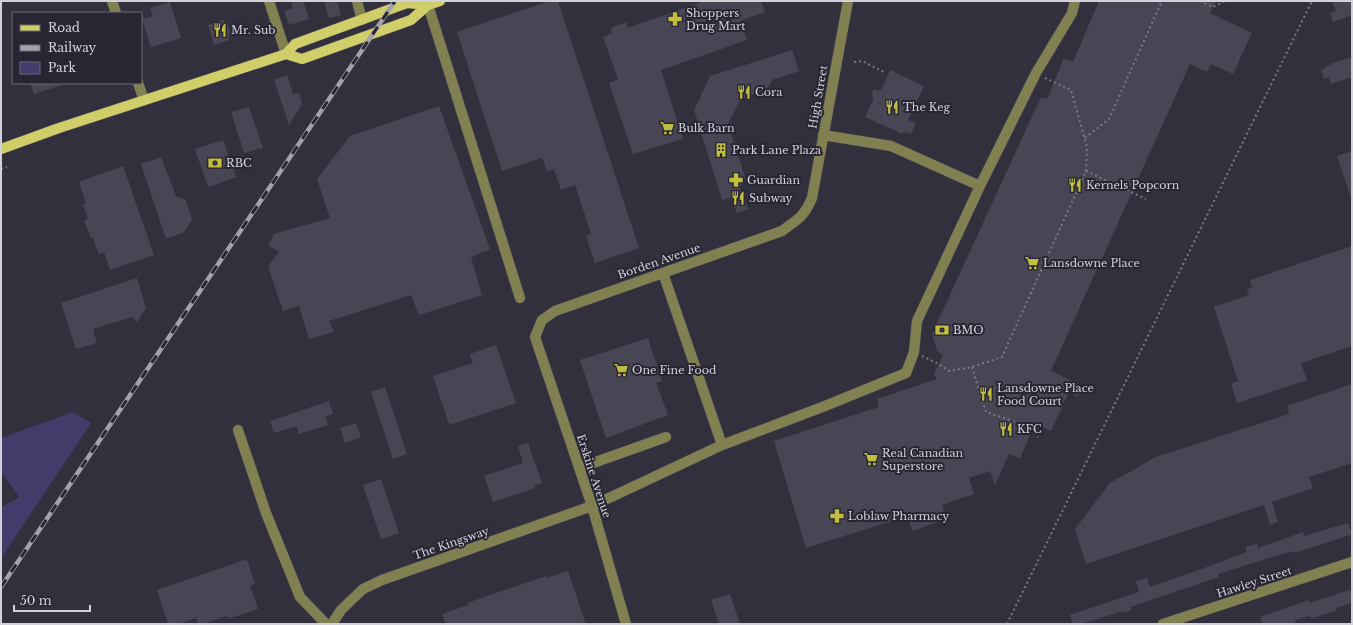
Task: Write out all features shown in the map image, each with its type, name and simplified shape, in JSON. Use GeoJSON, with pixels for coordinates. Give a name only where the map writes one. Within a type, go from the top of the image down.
{"type":"FeatureCollection","features":[{"type":"Feature","properties":{"kind":"main road"},"geometry":{"type":"LineString","coordinates":[[1,149],[59,128],[286,54],[295,44],[407,4],[428,5],[440,1]]}},
{"type":"Feature","properties":{"kind":"main road"},"geometry":{"type":"LineString","coordinates":[[286,54],[302,59],[411,20],[428,5]]}},
{"type":"Feature","properties":{"kind":"street"},"geometry":{"type":"LineString","coordinates":[[112,1],[116,12]]}},
{"type":"Feature","properties":{"kind":"street"},"geometry":{"type":"LineString","coordinates":[[269,1],[286,54]]}},
{"type":"Feature","properties":{"kind":"street"},"geometry":{"type":"LineString","coordinates":[[357,1],[362,20]]}},
{"type":"Feature","properties":{"kind":"street","name":"High Street"},"geometry":{"type":"LineString","coordinates":[[800,218],[807,210],[812,198],[848,1]]}},
{"type":"Feature","properties":{"kind":"street","name":"The Kingsway"},"geometry":{"type":"LineString","coordinates":[[332,624],[342,610],[363,588],[395,575],[592,506],[722,445],[906,373],[914,352],[917,321],[980,186],[1036,73],[1072,14],[1075,1]]}},
{"type":"Feature","properties":{"kind":"street"},"geometry":{"type":"LineString","coordinates":[[428,5],[520,298]]}},
{"type":"Feature","properties":{"kind":"street"},"geometry":{"type":"LineString","coordinates":[[138,84],[144,100]]}},
{"type":"Feature","properties":{"kind":"street"},"geometry":{"type":"LineString","coordinates":[[823,135],[891,146],[980,186]]}},
{"type":"Feature","properties":{"kind":"street","name":"Borden Avenue"},"geometry":{"type":"LineString","coordinates":[[535,337],[542,320],[554,310],[782,231],[800,218]]}},
{"type":"Feature","properties":{"kind":"street"},"geometry":{"type":"LineString","coordinates":[[663,272],[722,445]]}},
{"type":"Feature","properties":{"kind":"street","name":"Erskine Avenue"},"geometry":{"type":"LineString","coordinates":[[535,337],[592,506],[626,624]]}},
{"type":"Feature","properties":{"kind":"street"},"geometry":{"type":"LineString","coordinates":[[238,430],[266,513],[300,597],[326,624]]}},
{"type":"Feature","properties":{"kind":"street"},"geometry":{"type":"LineString","coordinates":[[579,468],[666,437]]}},
{"type":"Feature","properties":{"kind":"street","name":"Hawley Street"},"geometry":{"type":"LineString","coordinates":[[1163,624],[1352,562]]}},
{"type":"Feature","properties":{"kind":"path"},"geometry":{"type":"LineString","coordinates":[[1085,138],[1110,119],[1162,1]]}},
{"type":"Feature","properties":{"kind":"path"},"geometry":{"type":"LineString","coordinates":[[1200,1],[1213,7],[1225,1]]}},
{"type":"Feature","properties":{"kind":"path"},"geometry":{"type":"LineString","coordinates":[[1007,624],[1312,1]]}},
{"type":"Feature","properties":{"kind":"path"},"geometry":{"type":"LineString","coordinates":[[854,62],[862,61],[886,73]]}},
{"type":"Feature","properties":{"kind":"path"},"geometry":{"type":"LineString","coordinates":[[914,352],[949,371],[972,367],[1002,357],[1086,171],[1087,147],[1071,90],[1036,73]]}},
{"type":"Feature","properties":{"kind":"path"},"geometry":{"type":"LineString","coordinates":[[1,169],[7,167]]}},
{"type":"Feature","properties":{"kind":"path"},"geometry":{"type":"LineString","coordinates":[[1086,171],[1146,199]]}},
{"type":"Feature","properties":{"kind":"path"},"geometry":{"type":"LineString","coordinates":[[972,367],[986,412],[1010,420],[1032,430],[1038,437]]}},
{"type":"Feature","properties":{"kind":"green space"},"geometry":{"type":"Polygon","coordinates":[[[73,412],[91,423],[1,558],[1,507],[19,497],[1,472],[1,438],[73,412]]]}},
{"type":"Feature","properties":{"kind":"building"},"geometry":{"type":"Polygon","coordinates":[[[303,1],[309,19],[289,25],[284,11],[293,8],[291,3],[303,1]]]}},
{"type":"Feature","properties":{"kind":"building"},"geometry":{"type":"Polygon","coordinates":[[[324,1],[337,1],[341,15],[329,18],[324,1]]]}},
{"type":"Feature","properties":{"kind":"building"},"geometry":{"type":"Polygon","coordinates":[[[550,1],[558,1],[639,248],[595,263],[586,236],[591,234],[575,185],[561,190],[554,169],[547,171],[542,158],[502,171],[457,32],[550,1]]]}},
{"type":"Feature","properties":{"kind":"building"},"geometry":{"type":"Polygon","coordinates":[[[704,1],[761,1],[765,12],[740,21],[747,40],[661,70],[683,139],[633,154],[609,83],[618,79],[603,37],[612,33],[611,28],[626,22],[628,28],[704,1]]]}},
{"type":"Feature","properties":{"kind":"building","name":"Lansdowne Place"},"geometry":{"type":"Polygon","coordinates":[[[1099,1],[1216,1],[1210,13],[1252,33],[1233,74],[1211,64],[1207,72],[1190,64],[1051,371],[1082,386],[1078,397],[1069,392],[1051,431],[1035,424],[1020,458],[1009,454],[995,485],[990,471],[969,478],[974,494],[942,505],[946,519],[912,531],[908,516],[806,548],[774,441],[879,407],[877,399],[937,379],[934,374],[943,355],[937,351],[932,334],[1041,97],[1047,99],[1064,58],[1073,62],[1099,1]]]}},
{"type":"Feature","properties":{"kind":"building"},"geometry":{"type":"Polygon","coordinates":[[[1332,1],[1352,1],[1352,15],[1333,22],[1330,13],[1336,11],[1332,1]]]}},
{"type":"Feature","properties":{"kind":"building"},"geometry":{"type":"Polygon","coordinates":[[[170,2],[181,38],[151,47],[142,19],[153,16],[150,8],[170,2]]]}},
{"type":"Feature","properties":{"kind":"building","name":"Mr. Sub"},"geometry":{"type":"Polygon","coordinates":[[[224,20],[225,25],[228,24],[231,35],[228,36],[229,40],[214,45],[208,25],[224,20]]]}},
{"type":"Feature","properties":{"kind":"building","name":"Park Lane Plaza"},"geometry":{"type":"Polygon","coordinates":[[[792,50],[799,71],[772,80],[767,90],[741,99],[728,124],[745,177],[740,188],[748,209],[737,213],[731,198],[722,200],[694,110],[710,76],[792,50]]]}},
{"type":"Feature","properties":{"kind":"building"},"geometry":{"type":"Polygon","coordinates":[[[1352,57],[1352,77],[1331,84],[1329,77],[1324,79],[1321,70],[1333,63],[1352,57]]]}},
{"type":"Feature","properties":{"kind":"building","name":"The Keg"},"geometry":{"type":"Polygon","coordinates":[[[890,70],[924,86],[908,120],[916,123],[911,134],[903,132],[902,134],[865,117],[874,98],[871,96],[874,89],[879,91],[880,89],[881,90],[890,70]]]}},
{"type":"Feature","properties":{"kind":"building"},"geometry":{"type":"Polygon","coordinates":[[[287,75],[293,94],[299,93],[302,104],[289,125],[274,80],[287,75]]]}},
{"type":"Feature","properties":{"kind":"building"},"geometry":{"type":"Polygon","coordinates":[[[30,84],[62,84],[62,85],[34,94],[30,84]]]}},
{"type":"Feature","properties":{"kind":"building"},"geometry":{"type":"Polygon","coordinates":[[[439,106],[490,249],[471,257],[482,295],[419,315],[411,295],[329,321],[334,332],[309,339],[299,306],[283,311],[268,266],[279,252],[268,245],[274,234],[330,218],[317,179],[350,136],[439,106]]]}},
{"type":"Feature","properties":{"kind":"building"},"geometry":{"type":"Polygon","coordinates":[[[249,107],[263,148],[244,153],[231,112],[249,107]]]}},
{"type":"Feature","properties":{"kind":"building","name":"RBC"},"geometry":{"type":"Polygon","coordinates":[[[223,140],[236,177],[208,187],[195,149],[223,140]]]}},
{"type":"Feature","properties":{"kind":"building"},"geometry":{"type":"Polygon","coordinates":[[[1352,151],[1352,195],[1350,195],[1337,156],[1352,151]]]}},
{"type":"Feature","properties":{"kind":"building"},"geometry":{"type":"Polygon","coordinates":[[[161,157],[176,196],[186,200],[192,220],[184,232],[166,239],[141,164],[161,157]]]}},
{"type":"Feature","properties":{"kind":"building"},"geometry":{"type":"Polygon","coordinates":[[[123,166],[154,255],[110,270],[104,252],[99,254],[84,220],[88,219],[83,204],[86,203],[79,182],[123,166]]]}},
{"type":"Feature","properties":{"kind":"building"},"geometry":{"type":"Polygon","coordinates":[[[1352,246],[1352,346],[1301,363],[1307,380],[1237,403],[1231,384],[1238,381],[1214,307],[1249,295],[1247,289],[1252,287],[1250,280],[1352,246]]]}},
{"type":"Feature","properties":{"kind":"building"},"geometry":{"type":"Polygon","coordinates":[[[137,278],[146,308],[137,322],[132,317],[93,329],[97,343],[76,349],[61,303],[137,278]]]}},
{"type":"Feature","properties":{"kind":"building"},"geometry":{"type":"Polygon","coordinates":[[[648,338],[662,381],[656,383],[668,415],[606,438],[580,360],[648,338]]]}},
{"type":"Feature","properties":{"kind":"building"},"geometry":{"type":"Polygon","coordinates":[[[496,345],[516,403],[449,425],[433,376],[473,363],[470,354],[496,345]]]}},
{"type":"Feature","properties":{"kind":"building"},"geometry":{"type":"Polygon","coordinates":[[[1352,384],[1352,463],[1309,477],[1313,488],[1272,502],[1278,522],[1270,525],[1264,505],[1086,564],[1075,529],[1110,483],[1156,457],[1289,414],[1287,406],[1352,384]]]}},
{"type":"Feature","properties":{"kind":"building"},"geometry":{"type":"Polygon","coordinates":[[[385,387],[407,454],[393,459],[371,392],[385,387]]]}},
{"type":"Feature","properties":{"kind":"building"},"geometry":{"type":"Polygon","coordinates":[[[329,401],[333,414],[325,416],[328,425],[299,434],[297,426],[274,433],[270,421],[329,401]]]}},
{"type":"Feature","properties":{"kind":"building"},"geometry":{"type":"Polygon","coordinates":[[[356,423],[361,437],[345,443],[340,428],[356,423]]]}},
{"type":"Feature","properties":{"kind":"building"},"geometry":{"type":"Polygon","coordinates":[[[528,443],[542,483],[534,485],[535,488],[493,502],[484,476],[523,463],[518,446],[528,443]]]}},
{"type":"Feature","properties":{"kind":"building"},"geometry":{"type":"Polygon","coordinates":[[[381,479],[399,533],[381,539],[363,485],[381,479]]]}},
{"type":"Feature","properties":{"kind":"building"},"geometry":{"type":"Polygon","coordinates":[[[1348,523],[1352,534],[1294,553],[1293,551],[1218,574],[1219,577],[1130,607],[1131,610],[1124,613],[1123,611],[1081,624],[1073,624],[1070,615],[1139,592],[1136,581],[1147,578],[1150,587],[1247,552],[1245,547],[1257,544],[1258,548],[1303,532],[1304,536],[1348,523]]]}},
{"type":"Feature","properties":{"kind":"building"},"geometry":{"type":"Polygon","coordinates":[[[247,559],[255,584],[250,585],[258,609],[228,619],[227,616],[202,624],[198,624],[196,618],[178,624],[168,624],[157,590],[247,559]]]}},
{"type":"Feature","properties":{"kind":"building"},"geometry":{"type":"Polygon","coordinates":[[[568,571],[586,624],[446,624],[442,614],[468,605],[467,603],[546,576],[547,578],[568,571]]]}},
{"type":"Feature","properties":{"kind":"building"},"geometry":{"type":"Polygon","coordinates":[[[1352,589],[1352,603],[1336,608],[1337,610],[1311,619],[1310,616],[1295,620],[1296,622],[1291,624],[1262,624],[1260,617],[1309,600],[1310,603],[1352,589]]]}},
{"type":"Feature","properties":{"kind":"building"},"geometry":{"type":"Polygon","coordinates":[[[730,594],[740,624],[719,624],[711,600],[730,594]]]}},
{"type":"Feature","properties":{"kind":"railway"},"geometry":{"type":"LineString","coordinates":[[1,587],[395,1]]}},
{"type":"Feature","properties":{"kind":"place","name":"Shoppers Drug Mart"},"geometry":{"type":"Point","coordinates":[675,19]}},
{"type":"Feature","properties":{"kind":"place","name":"Mr. Sub"},"geometry":{"type":"Point","coordinates":[220,30]}},
{"type":"Feature","properties":{"kind":"place","name":"Cora"},"geometry":{"type":"Point","coordinates":[744,92]}},
{"type":"Feature","properties":{"kind":"place","name":"The Keg"},"geometry":{"type":"Point","coordinates":[892,107]}},
{"type":"Feature","properties":{"kind":"place","name":"Bulk Barn"},"geometry":{"type":"Point","coordinates":[667,128]}},
{"type":"Feature","properties":{"kind":"place","name":"Park Lane Plaza"},"geometry":{"type":"Point","coordinates":[721,150]}},
{"type":"Feature","properties":{"kind":"place","name":"RBC"},"geometry":{"type":"Point","coordinates":[215,163]}},
{"type":"Feature","properties":{"kind":"place","name":"Guardian"},"geometry":{"type":"Point","coordinates":[736,180]}},
{"type":"Feature","properties":{"kind":"place","name":"Kernels Popcorn"},"geometry":{"type":"Point","coordinates":[1075,185]}},
{"type":"Feature","properties":{"kind":"place","name":"Subway"},"geometry":{"type":"Point","coordinates":[738,198]}},
{"type":"Feature","properties":{"kind":"place","name":"Lansdowne Place"},"geometry":{"type":"Point","coordinates":[1032,263]}},
{"type":"Feature","properties":{"kind":"place","name":"BMO"},"geometry":{"type":"Point","coordinates":[942,330]}},
{"type":"Feature","properties":{"kind":"place","name":"One Fine Food"},"geometry":{"type":"Point","coordinates":[621,370]}},
{"type":"Feature","properties":{"kind":"place","name":"Lansdowne Place Food Court"},"geometry":{"type":"Point","coordinates":[986,394]}},
{"type":"Feature","properties":{"kind":"place","name":"KFC"},"geometry":{"type":"Point","coordinates":[1006,429]}},
{"type":"Feature","properties":{"kind":"place","name":"Real Canadian Superstore"},"geometry":{"type":"Point","coordinates":[871,459]}},
{"type":"Feature","properties":{"kind":"place","name":"Loblaw Pharmacy"},"geometry":{"type":"Point","coordinates":[837,516]}}]}
